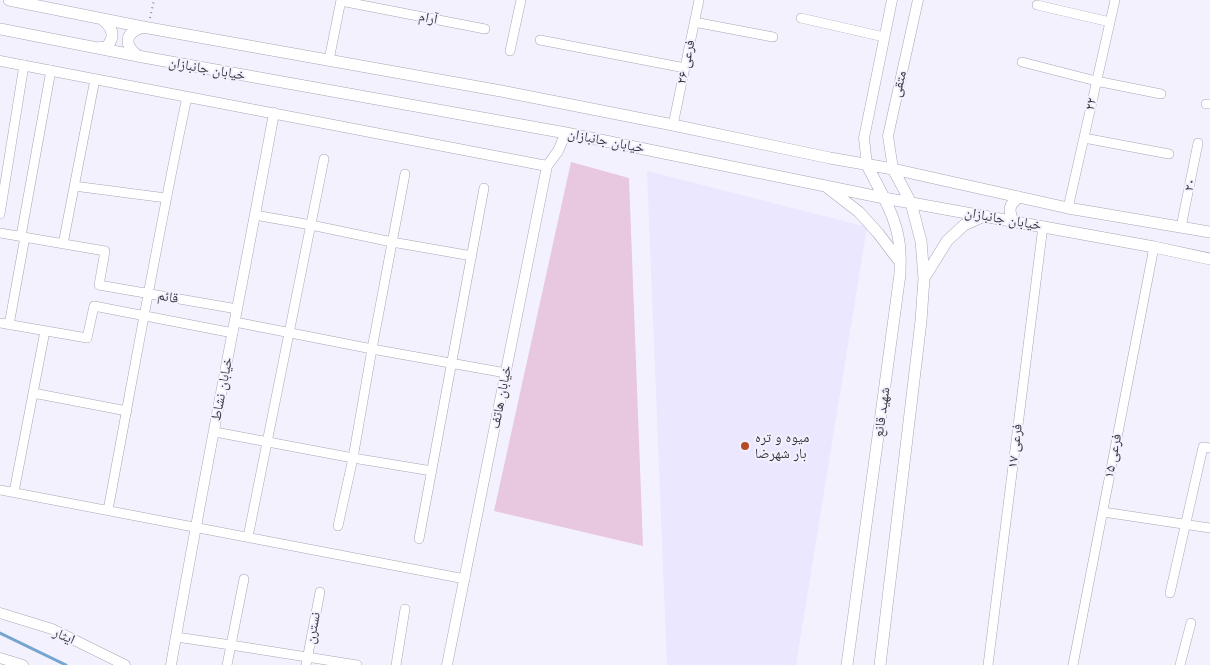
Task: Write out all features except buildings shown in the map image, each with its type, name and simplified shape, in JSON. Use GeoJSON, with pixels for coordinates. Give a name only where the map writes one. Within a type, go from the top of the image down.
{"type":"FeatureCollection","features":[{"type":"Feature","properties":{"kind":"main road","name":"خیابان جانبازان"},"geometry":{"type":"LineString","coordinates":[[9,0],[146,28],[502,91],[893,169],[1068,208],[1210,232]]}},
{"type":"Feature","properties":{"kind":"main road"},"geometry":{"type":"LineString","coordinates":[[97,48],[106,46],[110,42],[112,35],[108,24],[102,19]]}},
{"type":"Feature","properties":{"kind":"main road"},"geometry":{"type":"LineString","coordinates":[[138,56],[132,52],[128,37],[131,32],[146,28]]}},
{"type":"Feature","properties":{"kind":"main road","name":"خیابان جانبازان"},"geometry":{"type":"LineString","coordinates":[[0,29],[138,56],[566,133],[884,198],[1154,246],[1210,259]]}},
{"type":"Feature","properties":{"kind":"main road","name":"شهید قانع"},"geometry":{"type":"LineString","coordinates":[[847,665],[900,274],[900,243],[896,228],[884,198],[867,165]]}},
{"type":"Feature","properties":{"kind":"main road","name":"شهید قانع"},"geometry":{"type":"LineString","coordinates":[[880,665],[921,321],[924,278],[921,242],[911,203],[893,169]]}},
{"type":"Feature","properties":{"kind":"main road"},"geometry":{"type":"LineString","coordinates":[[827,186],[859,212],[900,262]]}},
{"type":"Feature","properties":{"kind":"main road"},"geometry":{"type":"LineString","coordinates":[[1013,221],[1010,207],[1012,202],[1019,197]]}},
{"type":"Feature","properties":{"kind":"main road"},"geometry":{"type":"LineString","coordinates":[[924,278],[947,242],[964,225],[984,216]]}},
{"type":"Feature","properties":{"kind":"street"},"geometry":{"type":"LineString","coordinates":[[510,51],[521,0]]}},
{"type":"Feature","properties":{"kind":"street","name":"فرعی ۲۶"},"geometry":{"type":"LineString","coordinates":[[673,125],[699,0]]}},
{"type":"Feature","properties":{"kind":"street","name":"متقی"},"geometry":{"type":"LineString","coordinates":[[867,165],[864,138],[892,0]]}},
{"type":"Feature","properties":{"kind":"street","name":"متقی"},"geometry":{"type":"LineString","coordinates":[[893,169],[888,136],[918,0]]}},
{"type":"Feature","properties":{"kind":"street","name":"۲۲"},"geometry":{"type":"LineString","coordinates":[[1068,208],[1114,0]]}},
{"type":"Feature","properties":{"kind":"street"},"geometry":{"type":"LineString","coordinates":[[329,60],[341,1]]}},
{"type":"Feature","properties":{"kind":"street","name":"آرام"},"geometry":{"type":"LineString","coordinates":[[341,1],[486,29]]}},
{"type":"Feature","properties":{"kind":"street"},"geometry":{"type":"LineString","coordinates":[[1037,5],[1110,22]]}},
{"type":"Feature","properties":{"kind":"street"},"geometry":{"type":"LineString","coordinates":[[801,18],[884,37]]}},
{"type":"Feature","properties":{"kind":"street"},"geometry":{"type":"LineString","coordinates":[[694,22],[773,37]]}},
{"type":"Feature","properties":{"kind":"street"},"geometry":{"type":"LineString","coordinates":[[540,40],[685,68]]}},
{"type":"Feature","properties":{"kind":"street"},"geometry":{"type":"LineString","coordinates":[[0,61],[547,166]]}},
{"type":"Feature","properties":{"kind":"street"},"geometry":{"type":"LineString","coordinates":[[1022,62],[1096,81],[1161,94]]}},
{"type":"Feature","properties":{"kind":"street"},"geometry":{"type":"LineString","coordinates":[[0,214],[2,184],[24,65]]}},
{"type":"Feature","properties":{"kind":"street"},"geometry":{"type":"LineString","coordinates":[[51,70],[23,237],[2,324],[87,338],[94,306],[144,316],[290,333],[506,373]]}},
{"type":"Feature","properties":{"kind":"street"},"geometry":{"type":"LineString","coordinates":[[0,233],[63,244],[95,79]]}},
{"type":"Feature","properties":{"kind":"street"},"geometry":{"type":"LineString","coordinates":[[108,510],[166,198],[187,97]]}},
{"type":"Feature","properties":{"kind":"street","name":"خیابان نشاط"},"geometry":{"type":"LineString","coordinates":[[171,665],[195,527],[274,114]]}},
{"type":"Feature","properties":{"kind":"street","name":"خیابان هاتف"},"geometry":{"type":"LineString","coordinates":[[447,665],[547,166],[558,151],[566,133]]}},
{"type":"Feature","properties":{"kind":"street"},"geometry":{"type":"LineString","coordinates":[[1084,138],[1169,154]]}},
{"type":"Feature","properties":{"kind":"street","name":"۲۰"},"geometry":{"type":"LineString","coordinates":[[1181,227],[1198,143]]}},
{"type":"Feature","properties":{"kind":"street"},"geometry":{"type":"LineString","coordinates":[[248,537],[324,159]]}},
{"type":"Feature","properties":{"kind":"street"},"geometry":{"type":"LineString","coordinates":[[338,526],[353,458],[405,174]]}},
{"type":"Feature","properties":{"kind":"street"},"geometry":{"type":"LineString","coordinates":[[74,186],[166,198]]}},
{"type":"Feature","properties":{"kind":"street"},"geometry":{"type":"LineString","coordinates":[[419,539],[484,188]]}},
{"type":"Feature","properties":{"kind":"street"},"geometry":{"type":"LineString","coordinates":[[255,215],[472,256]]}},
{"type":"Feature","properties":{"kind":"street","name":"فرعی ۱۷"},"geometry":{"type":"LineString","coordinates":[[988,665],[1043,226]]}},
{"type":"Feature","properties":{"kind":"street","name":"قائم"},"geometry":{"type":"LineString","coordinates":[[63,244],[104,252],[99,284],[237,309]]}},
{"type":"Feature","properties":{"kind":"street","name":"فرعی ۱۵"},"geometry":{"type":"LineString","coordinates":[[1074,665],[1154,246]]}},
{"type":"Feature","properties":{"kind":"street"},"geometry":{"type":"LineString","coordinates":[[14,492],[44,331]]}},
{"type":"Feature","properties":{"kind":"street"},"geometry":{"type":"LineString","coordinates":[[33,392],[127,411]]}},
{"type":"Feature","properties":{"kind":"street"},"geometry":{"type":"LineString","coordinates":[[214,432],[432,471]]}},
{"type":"Feature","properties":{"kind":"street"},"geometry":{"type":"LineString","coordinates":[[1170,592],[1204,447],[1210,448]]}},
{"type":"Feature","properties":{"kind":"street"},"geometry":{"type":"LineString","coordinates":[[0,490],[464,579]]}},
{"type":"Feature","properties":{"kind":"street"},"geometry":{"type":"LineString","coordinates":[[1103,512],[1210,528]]}},
{"type":"Feature","properties":{"kind":"street"},"geometry":{"type":"LineString","coordinates":[[227,665],[244,579]]}},
{"type":"Feature","properties":{"kind":"street","name":"نسترن"},"geometry":{"type":"LineString","coordinates":[[307,661],[320,592]]}},
{"type":"Feature","properties":{"kind":"street"},"geometry":{"type":"LineString","coordinates":[[396,665],[405,609]]}},
{"type":"Feature","properties":{"kind":"street","name":"ایثار"},"geometry":{"type":"LineString","coordinates":[[0,613],[52,630],[125,665]]}},
{"type":"Feature","properties":{"kind":"street"},"geometry":{"type":"LineString","coordinates":[[1180,665],[1191,623]]}},
{"type":"Feature","properties":{"kind":"street"},"geometry":{"type":"LineString","coordinates":[[176,638],[231,645],[307,661],[356,665]]}},
{"type":"Feature","properties":{"kind":"street"},"geometry":{"type":"LineString","coordinates":[[0,658],[23,665]]}},
{"type":"Feature","properties":{"kind":"path"},"geometry":{"type":"LineString","coordinates":[[146,28],[154,0]]}},
{"type":"Feature","properties":{"kind":"shaded area"},"geometry":{"type":"Polygon","coordinates":[[[571,162],[629,178],[643,546],[494,511],[571,162]]]}},
{"type":"Feature","properties":{"kind":"shaded area","name":"میوه و تره بار شهرضا"},"geometry":{"type":"Polygon","coordinates":[[[647,171],[867,227],[796,665],[667,665],[647,171]]]}},
{"type":"Feature","properties":{"kind":"waterway"},"geometry":{"type":"LineString","coordinates":[[0,633],[66,665]]}},
{"type":"Feature","properties":{"kind":"place","name":"میوه و تره بار شهرضا"},"geometry":{"type":"Point","coordinates":[745,446]}}]}
